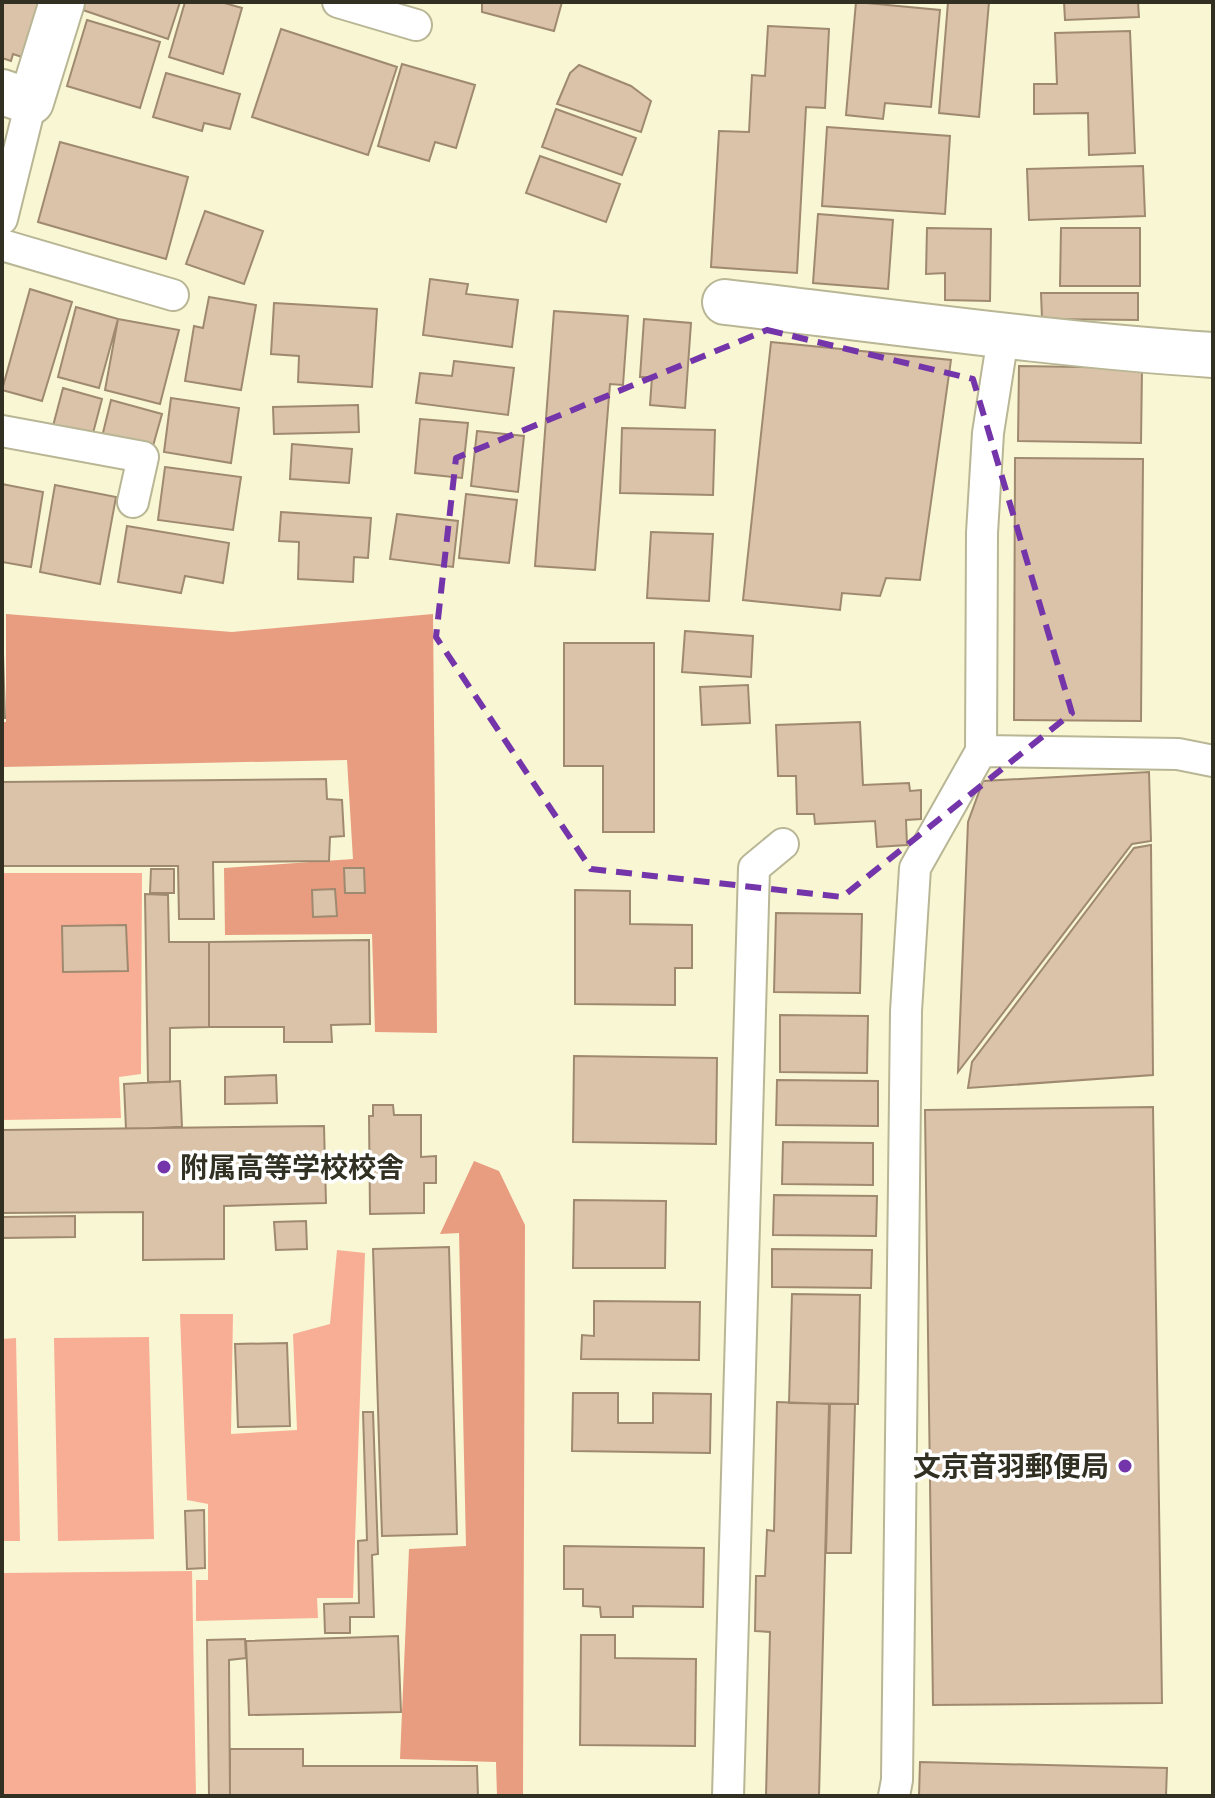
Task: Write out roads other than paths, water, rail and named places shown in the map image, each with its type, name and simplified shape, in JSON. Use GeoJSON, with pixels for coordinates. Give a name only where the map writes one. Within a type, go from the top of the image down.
{"type":"FeatureCollection","features":[{"type":"Feature","properties":{"kind":"street"},"geometry":{"type":"LineString","coordinates":[[17,97],[62,2]]}},
{"type":"Feature","properties":{"kind":"street"},"geometry":{"type":"LineString","coordinates":[[725,302],[1003,337],[1213,355]]}},
{"type":"Feature","properties":{"kind":"lane"},"geometry":{"type":"LineString","coordinates":[[338,2],[416,25]]}},
{"type":"Feature","properties":{"kind":"lane"},"geometry":{"type":"LineString","coordinates":[[2,219],[17,97]]}},
{"type":"Feature","properties":{"kind":"lane"},"geometry":{"type":"LineString","coordinates":[[2,245],[173,295]]}},
{"type":"Feature","properties":{"kind":"lane"},"geometry":{"type":"LineString","coordinates":[[894,1796],[897,1780],[906,1011],[915,868],[981,751],[982,533],[988,433],[1003,337]]}},
{"type":"Feature","properties":{"kind":"lane"},"geometry":{"type":"LineString","coordinates":[[2,431],[143,457],[133,502]]}},
{"type":"Feature","properties":{"kind":"lane"},"geometry":{"type":"LineString","coordinates":[[981,751],[1178,754],[1213,761]]}},
{"type":"Feature","properties":{"kind":"lane"},"geometry":{"type":"LineString","coordinates":[[728,1796],[754,868],[783,844]]}},
{"type":"Feature","properties":{"kind":"place","name":"附属高等学校校舎"},"geometry":{"type":"Point","coordinates":[164,1167]}},
{"type":"Feature","properties":{"kind":"place","name":"文京音羽郵便局"},"geometry":{"type":"Point","coordinates":[1125,1466]}}]}
